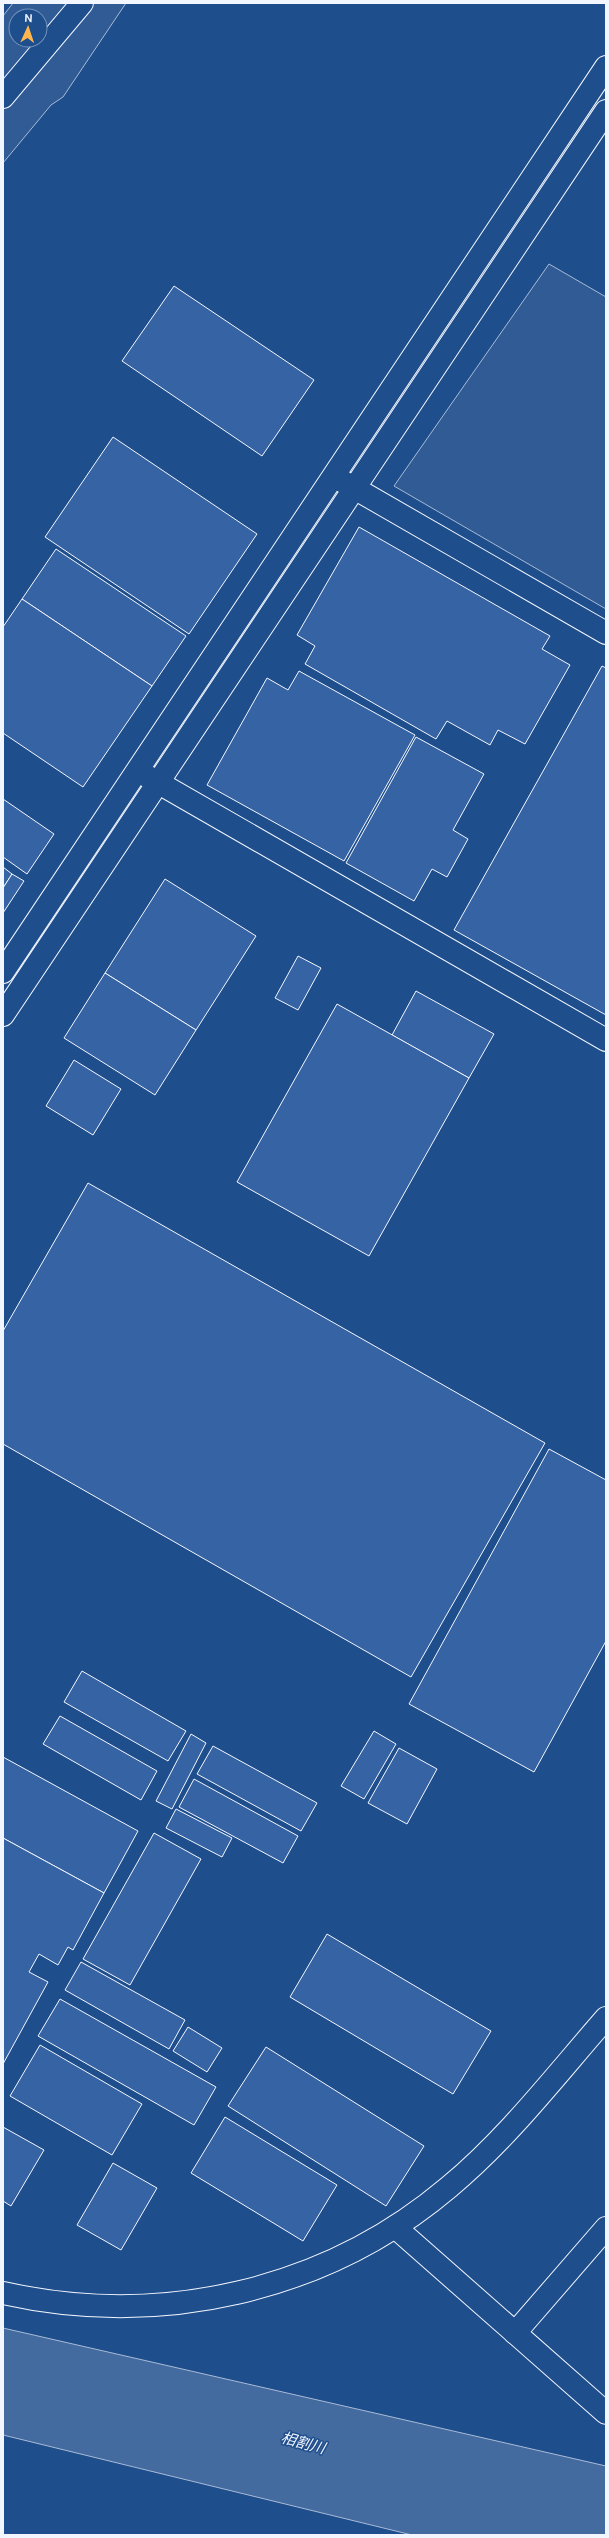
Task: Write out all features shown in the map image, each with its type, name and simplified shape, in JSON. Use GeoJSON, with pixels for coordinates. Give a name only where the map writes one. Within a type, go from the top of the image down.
{"type":"FeatureCollection","features":[{"type":"Feature","properties":{"kind":"street"},"geometry":{"type":"LineString","coordinates":[[3,97],[82,3]]}},
{"type":"Feature","properties":{"kind":"street"},"geometry":{"type":"LineString","coordinates":[[3,972],[606,67]]}},
{"type":"Feature","properties":{"kind":"street"},"geometry":{"type":"LineString","coordinates":[[3,1015],[606,111]]}},
{"type":"Feature","properties":{"kind":"street"},"geometry":{"type":"LineString","coordinates":[[333,475],[606,633]]}},
{"type":"Feature","properties":{"kind":"street"},"geometry":{"type":"LineString","coordinates":[[137,770],[157,783],[606,1040]]}},
{"type":"Feature","properties":{"kind":"street"},"geometry":{"type":"LineString","coordinates":[[3,2293],[39,2301],[114,2307],[187,2303],[261,2288],[331,2263],[394,2227],[449,2187],[500,2138],[606,2018]]}},
{"type":"Feature","properties":{"kind":"street"},"geometry":{"type":"LineString","coordinates":[[394,2227],[606,2413]]}},
{"type":"Feature","properties":{"kind":"street"},"geometry":{"type":"LineString","coordinates":[[515,2333],[606,2228]]}},
{"type":"Feature","properties":{"kind":"shaded area"},"geometry":{"type":"Polygon","coordinates":[[[13,3],[126,3],[63,97],[51,105],[3,163],[3,16],[8,10],[8,48],[48,48],[48,8],[9,8],[13,3]]]}},
{"type":"Feature","properties":{"kind":"shaded area"},"geometry":{"type":"Polygon","coordinates":[[[549,264],[606,297],[606,609],[394,486],[549,264]]]}},
{"type":"Feature","properties":{"kind":"water","name":"相割川"},"geometry":{"type":"Polygon","coordinates":[[[3,2328],[606,2466],[606,2535],[412,2535],[3,2435],[3,2328]]]}},
{"type":"Feature","properties":{"kind":"building"},"geometry":{"type":"Polygon","coordinates":[[[174,286],[314,380],[262,456],[122,361],[174,286]]]}},
{"type":"Feature","properties":{"kind":"building"},"geometry":{"type":"Polygon","coordinates":[[[113,437],[257,534],[189,634],[45,537],[113,437]]]}},
{"type":"Feature","properties":{"kind":"building"},"geometry":{"type":"Polygon","coordinates":[[[359,527],[550,636],[542,649],[570,665],[525,744],[498,730],[490,745],[447,721],[436,739],[305,664],[315,646],[297,635],[359,527]]]}},
{"type":"Feature","properties":{"kind":"building"},"geometry":{"type":"Polygon","coordinates":[[[56,549],[186,636],[152,686],[22,599],[56,549]]]}},
{"type":"Feature","properties":{"kind":"building"},"geometry":{"type":"Polygon","coordinates":[[[22,599],[152,686],[83,787],[3,733],[3,627],[22,599]]]}},
{"type":"Feature","properties":{"kind":"building"},"geometry":{"type":"Polygon","coordinates":[[[602,666],[606,668],[606,1015],[454,930],[602,666]]]}},
{"type":"Feature","properties":{"kind":"building"},"geometry":{"type":"Polygon","coordinates":[[[299,671],[415,735],[344,861],[207,785],[267,678],[288,690],[299,671]]]}},
{"type":"Feature","properties":{"kind":"building"},"geometry":{"type":"Polygon","coordinates":[[[416,737],[484,774],[453,830],[468,839],[447,877],[432,869],[414,901],[346,863],[416,737]]]}},
{"type":"Feature","properties":{"kind":"building"},"geometry":{"type":"Polygon","coordinates":[[[3,799],[54,834],[27,874],[3,857],[3,799]]]}},
{"type":"Feature","properties":{"kind":"building"},"geometry":{"type":"Polygon","coordinates":[[[3,867],[12,874],[3,888],[3,867]]]}},
{"type":"Feature","properties":{"kind":"building"},"geometry":{"type":"Polygon","coordinates":[[[12,874],[24,881],[3,913],[3,888],[12,874]]]}},
{"type":"Feature","properties":{"kind":"building"},"geometry":{"type":"Polygon","coordinates":[[[165,879],[256,936],[196,1030],[105,973],[165,879]]]}},
{"type":"Feature","properties":{"kind":"building"},"geometry":{"type":"Polygon","coordinates":[[[298,956],[321,968],[298,1010],[275,998],[298,956]]]}},
{"type":"Feature","properties":{"kind":"building"},"geometry":{"type":"Polygon","coordinates":[[[105,973],[196,1030],[155,1095],[64,1038],[105,973]]]}},
{"type":"Feature","properties":{"kind":"building"},"geometry":{"type":"Polygon","coordinates":[[[416,991],[494,1034],[469,1078],[392,1035],[416,991]]]}},
{"type":"Feature","properties":{"kind":"building"},"geometry":{"type":"Polygon","coordinates":[[[337,1004],[469,1078],[369,1256],[237,1182],[337,1004]]]}},
{"type":"Feature","properties":{"kind":"building"},"geometry":{"type":"Polygon","coordinates":[[[74,1060],[121,1089],[93,1135],[46,1106],[74,1060]]]}},
{"type":"Feature","properties":{"kind":"building"},"geometry":{"type":"Polygon","coordinates":[[[88,1183],[545,1443],[411,1677],[3,1444],[3,1331],[88,1183]]]}},
{"type":"Feature","properties":{"kind":"building"},"geometry":{"type":"Polygon","coordinates":[[[549,1449],[606,1480],[606,1641],[534,1772],[409,1704],[549,1449]]]}},
{"type":"Feature","properties":{"kind":"building"},"geometry":{"type":"Polygon","coordinates":[[[82,1671],[186,1731],[168,1761],[64,1702],[82,1671]]]}},
{"type":"Feature","properties":{"kind":"building"},"geometry":{"type":"Polygon","coordinates":[[[60,1716],[157,1771],[141,1800],[43,1744],[60,1716]]]}},
{"type":"Feature","properties":{"kind":"building"},"geometry":{"type":"Polygon","coordinates":[[[374,1731],[396,1744],[364,1799],[341,1786],[374,1731]]]}},
{"type":"Feature","properties":{"kind":"building"},"geometry":{"type":"Polygon","coordinates":[[[191,1734],[206,1743],[172,1809],[156,1801],[191,1734]]]}},
{"type":"Feature","properties":{"kind":"building"},"geometry":{"type":"Polygon","coordinates":[[[213,1746],[317,1803],[301,1831],[197,1774],[213,1746]]]}},
{"type":"Feature","properties":{"kind":"building"},"geometry":{"type":"Polygon","coordinates":[[[399,1748],[437,1769],[407,1824],[368,1803],[399,1748]]]}},
{"type":"Feature","properties":{"kind":"building"},"geometry":{"type":"Polygon","coordinates":[[[3,1757],[138,1831],[104,1893],[3,1838],[3,1757]]]}},
{"type":"Feature","properties":{"kind":"building"},"geometry":{"type":"Polygon","coordinates":[[[194,1779],[298,1836],[283,1863],[179,1807],[194,1779]]]}},
{"type":"Feature","properties":{"kind":"building"},"geometry":{"type":"Polygon","coordinates":[[[176,1809],[232,1838],[222,1857],[166,1828],[176,1809]]]}},
{"type":"Feature","properties":{"kind":"building"},"geometry":{"type":"Polygon","coordinates":[[[154,1833],[201,1859],[130,1985],[83,1959],[154,1833]]]}},
{"type":"Feature","properties":{"kind":"building"},"geometry":{"type":"Polygon","coordinates":[[[3,1838],[104,1893],[73,1950],[68,1947],[58,1965],[39,1954],[29,1972],[48,1982],[3,2064],[3,1838]]]}},
{"type":"Feature","properties":{"kind":"building"},"geometry":{"type":"Polygon","coordinates":[[[327,1934],[491,2031],[453,2094],[290,1997],[327,1934]]]}},
{"type":"Feature","properties":{"kind":"building"},"geometry":{"type":"Polygon","coordinates":[[[81,1962],[185,2020],[169,2049],[65,1990],[81,1962]]]}},
{"type":"Feature","properties":{"kind":"building"},"geometry":{"type":"Polygon","coordinates":[[[60,1999],[216,2087],[194,2125],[38,2036],[60,1999]]]}},
{"type":"Feature","properties":{"kind":"building"},"geometry":{"type":"Polygon","coordinates":[[[188,2027],[222,2048],[207,2072],[173,2051],[188,2027]]]}},
{"type":"Feature","properties":{"kind":"building"},"geometry":{"type":"Polygon","coordinates":[[[40,2045],[142,2104],[112,2155],[10,2096],[40,2045]]]}},
{"type":"Feature","properties":{"kind":"building"},"geometry":{"type":"Polygon","coordinates":[[[266,2047],[424,2146],[386,2206],[228,2106],[266,2047]]]}},
{"type":"Feature","properties":{"kind":"building"},"geometry":{"type":"Polygon","coordinates":[[[225,2117],[337,2185],[303,2241],[191,2173],[225,2117]]]}},
{"type":"Feature","properties":{"kind":"building"},"geometry":{"type":"Polygon","coordinates":[[[3,2127],[44,2150],[11,2206],[3,2201],[3,2127]]]}},
{"type":"Feature","properties":{"kind":"building"},"geometry":{"type":"Polygon","coordinates":[[[113,2163],[157,2188],[121,2250],[77,2225],[113,2163]]]}}]}
